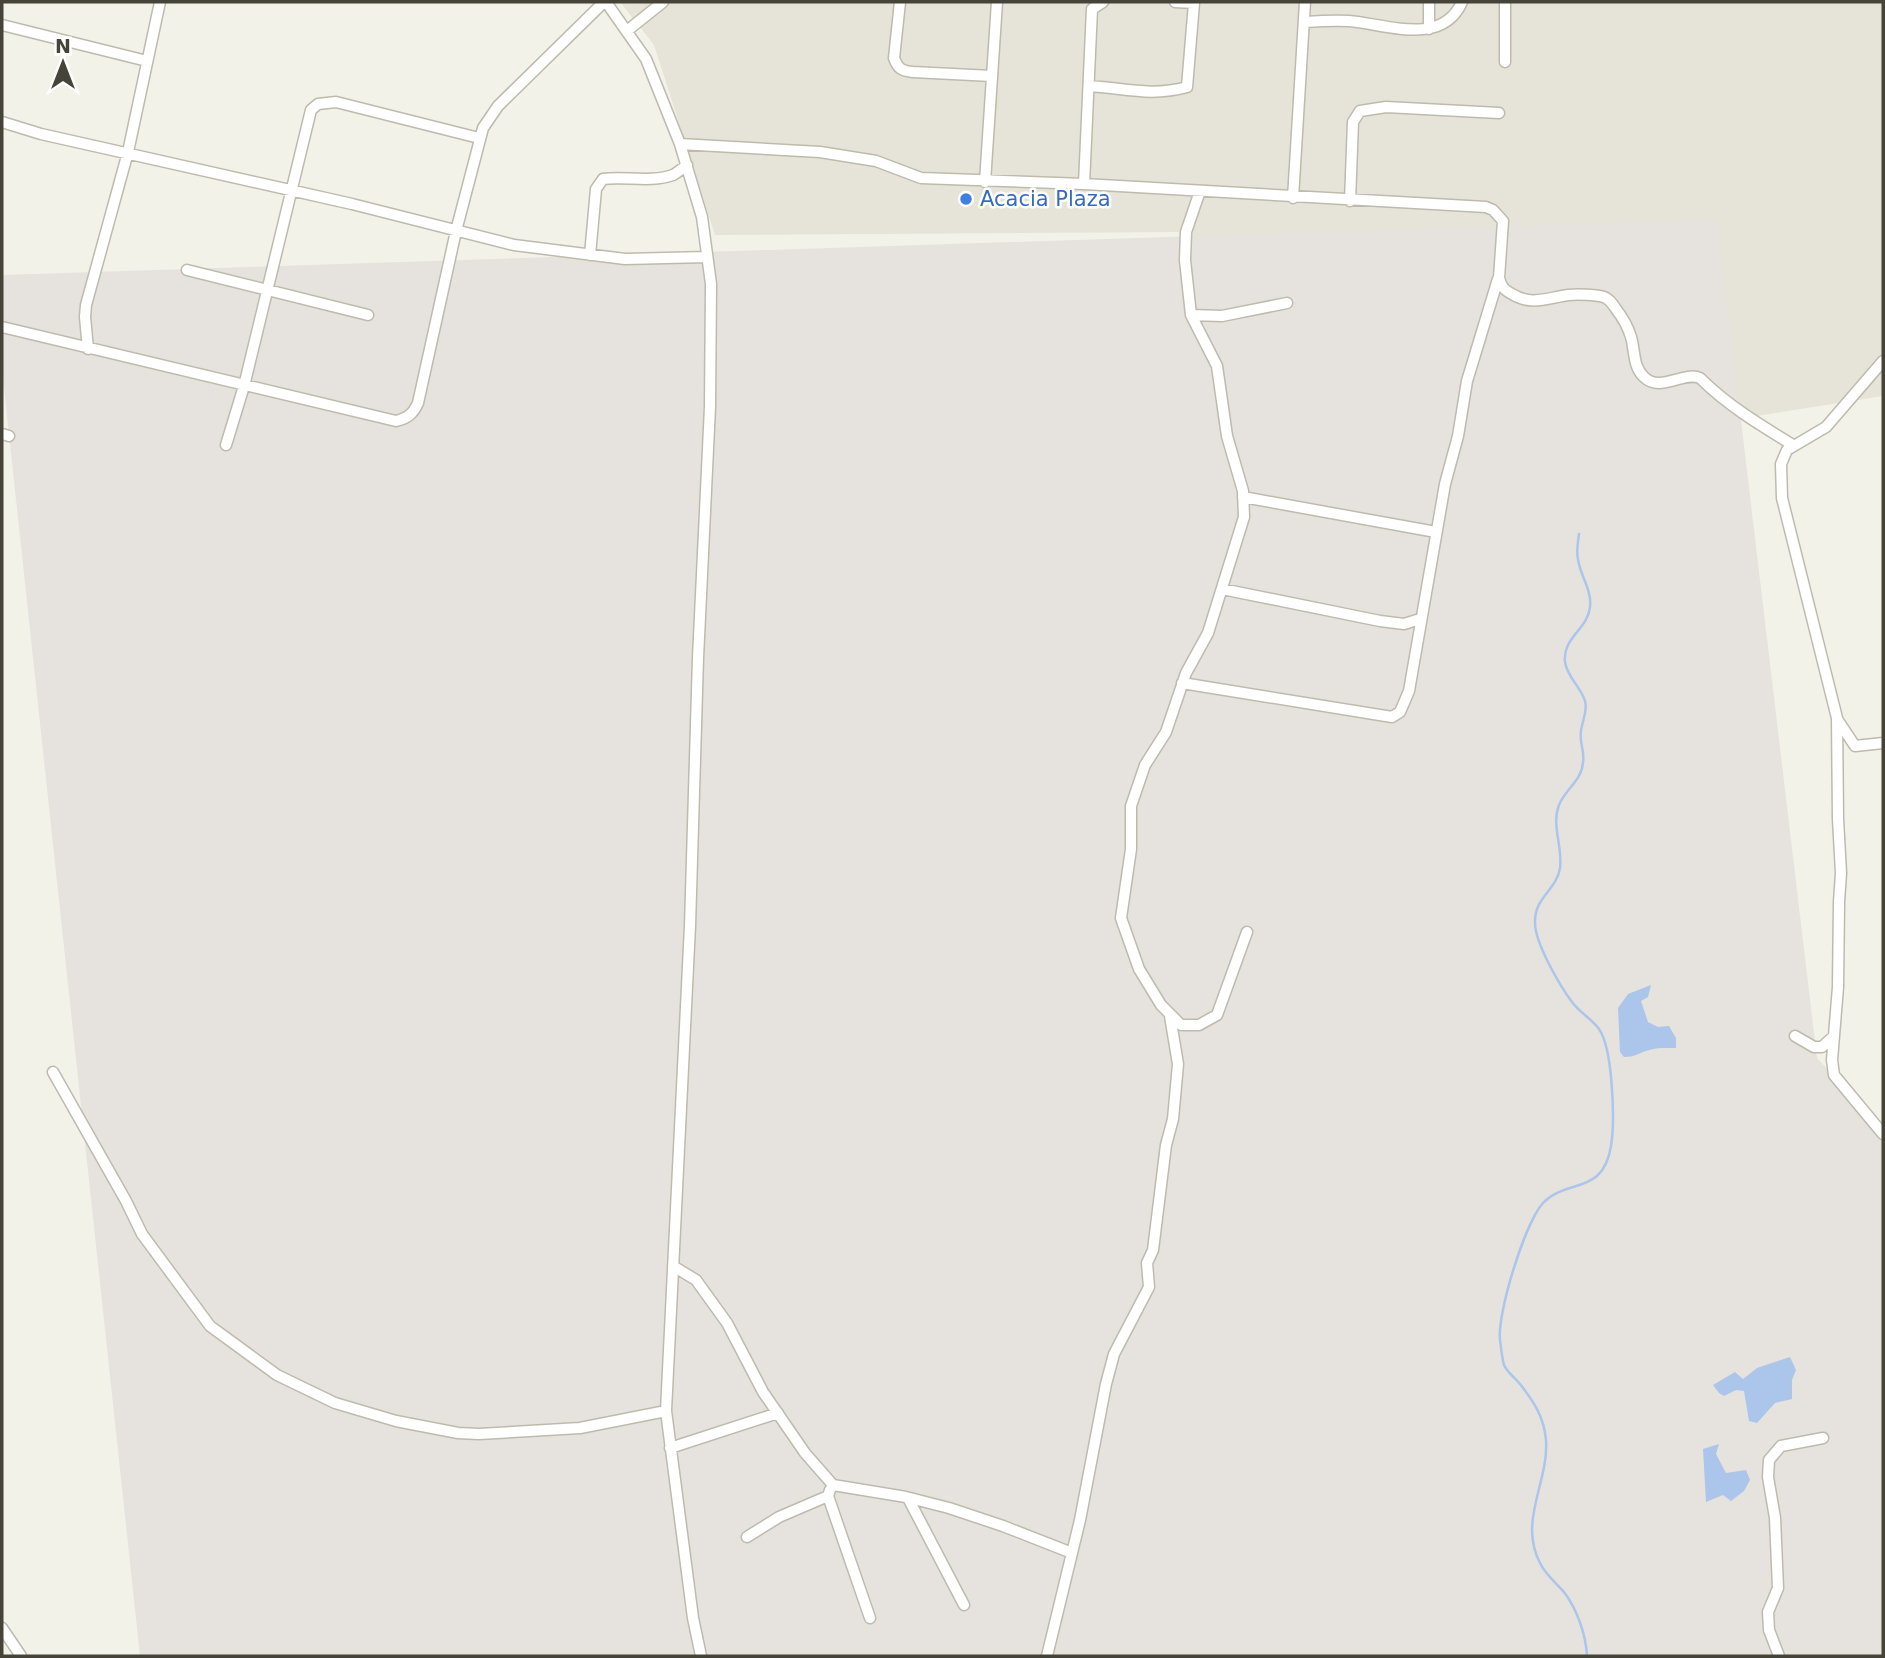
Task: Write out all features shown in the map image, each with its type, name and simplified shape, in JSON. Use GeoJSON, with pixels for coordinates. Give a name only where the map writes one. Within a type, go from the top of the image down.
{"type":"FeatureCollection","features":[{"type":"Feature","properties":{"kind":"street"},"geometry":{"type":"LineString","coordinates":[[88,349],[86,305],[128,152],[160,2]]}},
{"type":"Feature","properties":{"kind":"street"},"geometry":{"type":"LineString","coordinates":[[2,327],[396,421],[407,418],[414,413],[418,402],[478,138],[498,106],[605,2],[628,30],[646,59],[680,144],[702,216],[711,329],[690,926],[666,1411],[693,1618],[701,1656]]}},
{"type":"Feature","properties":{"kind":"street"},"geometry":{"type":"LineString","coordinates":[[628,30],[663,2]]}},
{"type":"Feature","properties":{"kind":"street"},"geometry":{"type":"LineString","coordinates":[[900,2],[894,58],[903,71],[992,76]]}},
{"type":"Feature","properties":{"kind":"street"},"geometry":{"type":"LineString","coordinates":[[985,182],[998,2]]}},
{"type":"Feature","properties":{"kind":"street"},"geometry":{"type":"LineString","coordinates":[[1084,184],[1092,9],[1103,2]]}},
{"type":"Feature","properties":{"kind":"street"},"geometry":{"type":"LineString","coordinates":[[1089,86],[1140,93],[1166,93],[1187,87],[1194,3],[1175,2]]}},
{"type":"Feature","properties":{"kind":"street"},"geometry":{"type":"LineString","coordinates":[[1293,198],[1305,2]]}},
{"type":"Feature","properties":{"kind":"street"},"geometry":{"type":"LineString","coordinates":[[1429,2],[1429,29]]}},
{"type":"Feature","properties":{"kind":"street"},"geometry":{"type":"LineString","coordinates":[[1305,22],[1348,21],[1394,28],[1429,29],[1449,21],[1458,12],[1462,2]]}},
{"type":"Feature","properties":{"kind":"street"},"geometry":{"type":"LineString","coordinates":[[1505,62],[1506,2]]}},
{"type":"Feature","properties":{"kind":"street"},"geometry":{"type":"LineString","coordinates":[[2,25],[147,61]]}},
{"type":"Feature","properties":{"kind":"street"},"geometry":{"type":"LineString","coordinates":[[226,445],[244,386],[311,110],[325,102],[362,107],[478,138]]}},
{"type":"Feature","properties":{"kind":"street"},"geometry":{"type":"LineString","coordinates":[[1350,201],[1353,122],[1360,111],[1387,107],[1499,113]]}},
{"type":"Feature","properties":{"kind":"street"},"geometry":{"type":"LineString","coordinates":[[2,122],[41,134],[352,204],[514,245],[625,259],[707,257]]}},
{"type":"Feature","properties":{"kind":"street"},"geometry":{"type":"LineString","coordinates":[[680,144],[820,152],[876,161],[921,178],[1084,184],[1486,207],[1493,210],[1503,221],[1499,278],[1500,285],[1506,290],[1519,299],[1531,301],[1571,294],[1601,296],[1607,299],[1625,321],[1632,339],[1634,358],[1644,377],[1650,382],[1673,382],[1688,376],[1700,378],[1746,415],[1793,445]]}},
{"type":"Feature","properties":{"kind":"street"},"geometry":{"type":"LineString","coordinates":[[590,255],[596,189],[603,179],[673,175],[687,165]]}},
{"type":"Feature","properties":{"kind":"street"},"geometry":{"type":"LineString","coordinates":[[1200,191],[1186,232],[1185,260],[1191,315],[1217,366],[1227,436],[1243,497],[1244,517],[1208,633],[1182,683],[1166,732],[1145,765],[1131,806],[1131,849],[1121,918],[1139,969],[1170,1016],[1181,1025],[1199,1026],[1217,1015],[1247,932]]}},
{"type":"Feature","properties":{"kind":"street"},"geometry":{"type":"LineString","coordinates":[[187,270],[368,315]]}},
{"type":"Feature","properties":{"kind":"street"},"geometry":{"type":"LineString","coordinates":[[1182,683],[1392,717],[1400,712],[1409,691],[1436,531],[1461,422],[1467,381],[1499,278]]}},
{"type":"Feature","properties":{"kind":"street"},"geometry":{"type":"LineString","coordinates":[[1191,315],[1222,316],[1287,303]]}},
{"type":"Feature","properties":{"kind":"street"},"geometry":{"type":"LineString","coordinates":[[1883,361],[1826,427],[1793,445],[1787,450],[1781,464],[1782,498],[1837,718],[1838,819],[1842,873],[1832,1060],[1834,1075],[1883,1134]]}},
{"type":"Feature","properties":{"kind":"street"},"geometry":{"type":"LineString","coordinates":[[1243,497],[1436,531]]}},
{"type":"Feature","properties":{"kind":"street"},"geometry":{"type":"LineString","coordinates":[[1222,589],[1380,621],[1404,624],[1420,619]]}},
{"type":"Feature","properties":{"kind":"street"},"geometry":{"type":"LineString","coordinates":[[1837,718],[1855,746],[1883,743]]}},
{"type":"Feature","properties":{"kind":"street"},"geometry":{"type":"LineString","coordinates":[[1047,1656],[1072,1553],[1105,1384],[1114,1354],[1149,1287],[1147,1263],[1153,1250],[1166,1145],[1173,1119],[1178,1064],[1170,1016]]}},
{"type":"Feature","properties":{"kind":"street"},"geometry":{"type":"LineString","coordinates":[[1795,1036],[1814,1047],[1822,1047],[1834,1036]]}},
{"type":"Feature","properties":{"kind":"street"},"geometry":{"type":"LineString","coordinates":[[53,1072],[142,1234],[176,1282],[219,1334],[288,1382],[335,1403],[371,1414],[458,1433],[500,1434],[580,1428],[666,1411]]}},
{"type":"Feature","properties":{"kind":"street"},"geometry":{"type":"LineString","coordinates":[[673,1266],[696,1280],[727,1323],[762,1392],[805,1453],[833,1485],[949,1507],[1072,1553]]}},
{"type":"Feature","properties":{"kind":"street"},"geometry":{"type":"LineString","coordinates":[[670,1448],[778,1413]]}},
{"type":"Feature","properties":{"kind":"street"},"geometry":{"type":"LineString","coordinates":[[1779,1656],[1769,1630],[1768,1612],[1778,1588],[1775,1518],[1768,1477],[1769,1460],[1781,1446],[1823,1438]]}},
{"type":"Feature","properties":{"kind":"street"},"geometry":{"type":"LineString","coordinates":[[747,1537],[779,1517],[828,1496],[833,1485]]}},
{"type":"Feature","properties":{"kind":"street"},"geometry":{"type":"LineString","coordinates":[[828,1496],[870,1618]]}},
{"type":"Feature","properties":{"kind":"street"},"geometry":{"type":"LineString","coordinates":[[908,1498],[964,1605]]}},
{"type":"Feature","properties":{"kind":"street"},"geometry":{"type":"LineString","coordinates":[[2,1628],[21,1656]]}},
{"type":"Feature","properties":{"kind":"shaded area"},"geometry":{"type":"Polygon","coordinates":[[[620,2],[1883,2],[1883,396],[1469,461],[1186,232],[715,235],[654,45],[620,2]]]}},
{"type":"Feature","properties":{"kind":"shaded area"},"geometry":{"type":"Polygon","coordinates":[[[1717,219],[1817,1058],[1883,1130],[1883,1656],[140,1656],[2,369],[2,275],[1717,219]]]}},
{"type":"Feature","properties":{"kind":"water"},"geometry":{"type":"Polygon","coordinates":[[[1651,985],[1648,997],[1641,1001],[1648,1022],[1658,1027],[1669,1026],[1676,1038],[1676,1048],[1654,1049],[1624,1057],[1620,1052],[1618,1008],[1628,994],[1651,985]]]}},
{"type":"Feature","properties":{"kind":"water"},"geometry":{"type":"Polygon","coordinates":[[[1790,1357],[1796,1370],[1792,1380],[1792,1399],[1775,1403],[1757,1423],[1749,1421],[1744,1391],[1736,1390],[1724,1396],[1713,1385],[1735,1372],[1743,1379],[1757,1368],[1790,1357]]]}},
{"type":"Feature","properties":{"kind":"water"},"geometry":{"type":"Polygon","coordinates":[[[1719,1444],[1716,1454],[1726,1473],[1746,1470],[1750,1480],[1744,1491],[1731,1501],[1723,1495],[1706,1502],[1703,1449],[1719,1444]]]}},
{"type":"Feature","properties":{"kind":"waterway"},"geometry":{"type":"LineString","coordinates":[[1579,534],[1577,556],[1589,594],[1590,607],[1585,622],[1567,646],[1565,662],[1586,705],[1581,735],[1583,762],[1577,780],[1559,805],[1556,820],[1560,868],[1555,882],[1538,907],[1535,923],[1544,953],[1561,986],[1575,1006],[1599,1029],[1604,1039],[1612,1086],[1611,1146],[1607,1162],[1600,1172],[1583,1184],[1552,1195],[1536,1214],[1528,1229],[1508,1290],[1500,1340],[1504,1365],[1534,1404],[1545,1432],[1546,1456],[1533,1517],[1534,1547],[1542,1567],[1564,1592],[1577,1614],[1587,1656]]}},
{"type":"Feature","properties":{"kind":"place","name":"Acacia Plaza"},"geometry":{"type":"Point","coordinates":[966,199]}}]}
